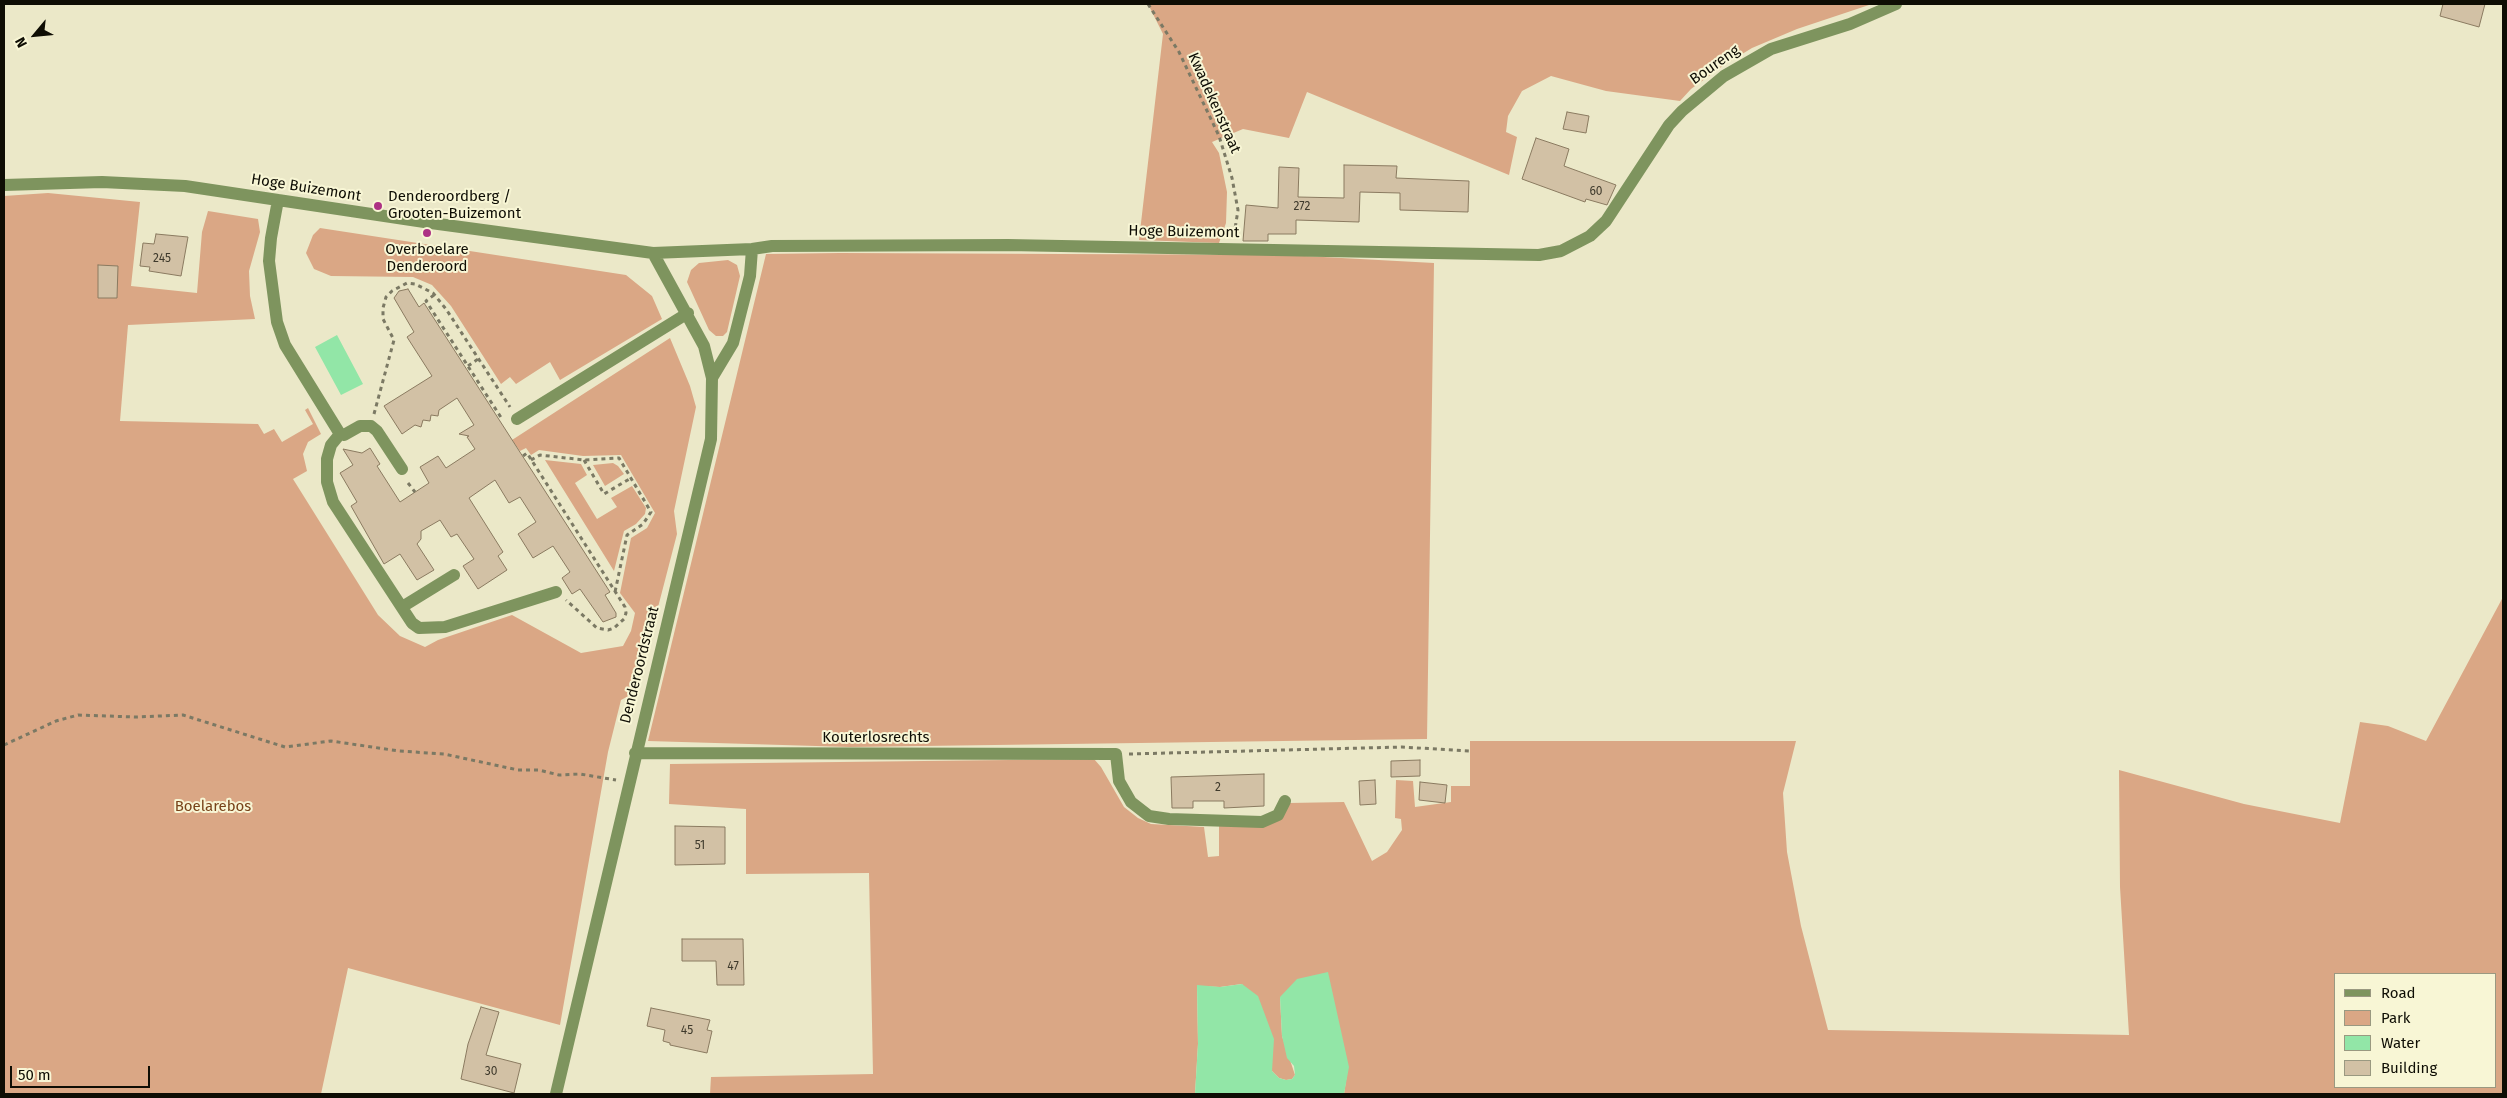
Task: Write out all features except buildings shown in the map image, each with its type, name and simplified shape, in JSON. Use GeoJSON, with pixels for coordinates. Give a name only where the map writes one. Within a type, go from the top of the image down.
{"type":"FeatureCollection","features":[{"type":"Feature","properties":{"kind":"street","name":"Boureng"},"geometry":{"type":"LineString","coordinates":[[1606,221],[1669,125],[1682,111],[1724,76],[1771,49],[1850,24],[1896,4]]}},
{"type":"Feature","properties":{"kind":"street","name":"Hoge Buizemont"},"geometry":{"type":"LineString","coordinates":[[4,185],[27,182],[102,182],[185,186],[653,252],[752,249],[772,246],[988,245],[1539,255],[1576,244],[1590,236],[1606,221]]}},
{"type":"Feature","properties":{"kind":"street"},"geometry":{"type":"LineString","coordinates":[[278,200],[269,261],[277,322],[296,365],[340,434]]}},
{"type":"Feature","properties":{"kind":"street"},"geometry":{"type":"LineString","coordinates":[[712,378],[734,343],[750,276],[752,249]]}},
{"type":"Feature","properties":{"kind":"street","name":"Denderoordstraat"},"geometry":{"type":"LineString","coordinates":[[556,1094],[635,753],[711,439],[712,378],[704,346],[688,313],[653,252]]}},
{"type":"Feature","properties":{"kind":"street"},"geometry":{"type":"LineString","coordinates":[[512,422],[688,313]]}},
{"type":"Feature","properties":{"kind":"street"},"geometry":{"type":"LineString","coordinates":[[340,434],[344,435],[360,426],[371,426],[377,431],[402,469]]}},
{"type":"Feature","properties":{"kind":"street"},"geometry":{"type":"LineString","coordinates":[[340,434],[331,445],[327,459],[327,482],[333,502],[412,623],[419,628],[433,629],[556,592]]}},
{"type":"Feature","properties":{"kind":"street"},"geometry":{"type":"LineString","coordinates":[[402,608],[454,575]]}},
{"type":"Feature","properties":{"kind":"street","name":"Kouterlosrechts"},"geometry":{"type":"LineString","coordinates":[[635,753],[1116,754]]}},
{"type":"Feature","properties":{"kind":"street"},"geometry":{"type":"LineString","coordinates":[[1116,754],[1119,781],[1131,802],[1149,816],[1170,819],[1262,822],[1278,815],[1285,801]]}},
{"type":"Feature","properties":{"kind":"path","name":"Kwadekenstraat"},"geometry":{"type":"LineString","coordinates":[[1148,4],[1179,52],[1220,136],[1232,178],[1238,210],[1232,249]]}},
{"type":"Feature","properties":{"kind":"path"},"geometry":{"type":"LineString","coordinates":[[371,426],[394,340],[383,319],[383,308],[386,297],[392,291],[407,283],[415,284],[434,295],[446,309],[478,359],[512,422]]}},
{"type":"Feature","properties":{"kind":"path"},"geometry":{"type":"LineString","coordinates":[[434,295],[426,300],[468,366],[512,422]]}},
{"type":"Feature","properties":{"kind":"path"},"geometry":{"type":"LineString","coordinates":[[468,366],[478,359]]}},
{"type":"Feature","properties":{"kind":"path"},"geometry":{"type":"LineString","coordinates":[[523,456],[526,453],[531,460],[625,608],[626,613],[619,624],[608,630],[597,628],[556,592]]}},
{"type":"Feature","properties":{"kind":"path"},"geometry":{"type":"LineString","coordinates":[[531,460],[540,455],[584,460],[619,458],[651,512],[643,524],[627,535],[615,592]]}},
{"type":"Feature","properties":{"kind":"path"},"geometry":{"type":"LineString","coordinates":[[584,460],[604,494],[631,478]]}},
{"type":"Feature","properties":{"kind":"path"},"geometry":{"type":"LineString","coordinates":[[4,745],[56,721],[78,715],[135,717],[183,715],[285,748],[331,741],[399,751],[444,754],[518,770],[539,770],[559,775],[580,774],[629,782]]}},
{"type":"Feature","properties":{"kind":"path"},"geometry":{"type":"LineString","coordinates":[[1116,754],[1402,747],[1469,751]]}},
{"type":"Feature","properties":{"kind":"green space"},"geometry":{"type":"Polygon","coordinates":[[[1148,4],[1872,4],[1797,29],[1752,48],[1724,65],[1691,89],[1680,101],[1606,91],[1551,76],[1522,91],[1508,116],[1506,132],[1517,137],[1509,175],[1307,92],[1289,138],[1243,129],[1212,142],[1219,153],[1227,192],[1226,223],[1219,243],[1139,240],[1163,34],[1148,4]]]}},
{"type":"Feature","properties":{"kind":"green space","name":"Boelarebos"},"geometry":{"type":"Polygon","coordinates":[[[48,193],[140,202],[131,286],[197,293],[202,232],[208,211],[258,219],[260,232],[249,271],[250,296],[255,319],[128,325],[120,421],[258,424],[264,434],[274,429],[282,442],[313,424],[305,410],[308,408],[321,434],[308,442],[303,454],[307,471],[293,479],[378,615],[400,636],[425,647],[438,640],[512,615],[581,653],[623,646],[631,631],[635,613],[620,593],[631,538],[647,528],[655,513],[621,455],[583,456],[539,450],[531,455],[526,448],[520,451],[512,440],[670,338],[690,386],[696,407],[674,511],[677,534],[636,692],[621,700],[608,752],[560,1025],[348,968],[321,1094],[4,1094],[4,196],[48,193]]]}},
{"type":"Feature","properties":{"kind":"green space"},"geometry":{"type":"Polygon","coordinates":[[[320,228],[626,275],[652,296],[662,319],[560,380],[550,362],[516,384],[510,377],[501,384],[451,306],[432,285],[413,277],[331,276],[314,269],[306,253],[313,235],[320,228]]]}},
{"type":"Feature","properties":{"kind":"green space"},"geometry":{"type":"Polygon","coordinates":[[[766,254],[1286,255],[1434,263],[1427,739],[850,747],[648,741],[766,254]]]}},
{"type":"Feature","properties":{"kind":"green space"},"geometry":{"type":"Polygon","coordinates":[[[728,260],[737,265],[740,276],[727,332],[723,336],[716,336],[709,330],[687,282],[691,270],[699,263],[728,260]]]}},
{"type":"Feature","properties":{"kind":"green space"},"geometry":{"type":"Polygon","coordinates":[[[545,460],[581,464],[587,475],[575,483],[597,519],[617,507],[611,498],[632,486],[646,508],[645,514],[636,524],[624,531],[614,571],[545,460]]]}},
{"type":"Feature","properties":{"kind":"green space"},"geometry":{"type":"Polygon","coordinates":[[[613,463],[624,474],[605,486],[593,465],[613,463]]]}},
{"type":"Feature","properties":{"kind":"green space"},"geometry":{"type":"Polygon","coordinates":[[[2503,597],[2503,1094],[1344,1094],[1348,1067],[1280,997],[1282,1036],[1295,1075],[1292,1079],[1286,1080],[1279,1078],[1272,1071],[1272,1057],[1242,984],[1220,987],[1197,986],[1198,1044],[1195,1094],[710,1094],[711,1077],[873,1074],[869,873],[746,874],[746,809],[669,804],[670,764],[1094,759],[1101,767],[1124,807],[1138,818],[1151,824],[1204,827],[1208,857],[1219,856],[1219,826],[1258,826],[1289,803],[1344,802],[1372,861],[1387,852],[1402,830],[1401,819],[1395,818],[1396,780],[1413,781],[1415,807],[1451,802],[1451,786],[1470,786],[1470,741],[1796,741],[1783,793],[1787,852],[1801,926],[1828,1030],[2129,1035],[2120,887],[2119,770],[2244,804],[2340,823],[2360,722],[2388,726],[2426,741],[2503,597]]]}},
{"type":"Feature","properties":{"kind":"water"},"geometry":{"type":"Polygon","coordinates":[[[337,335],[363,384],[341,395],[315,347],[337,335]]]}},
{"type":"Feature","properties":{"kind":"water"},"geometry":{"type":"Polygon","coordinates":[[[1328,972],[1349,1067],[1344,1094],[1195,1094],[1198,1044],[1197,985],[1220,987],[1242,984],[1258,996],[1274,1039],[1272,1071],[1279,1078],[1286,1080],[1292,1079],[1295,1075],[1294,1066],[1287,1058],[1282,1036],[1280,997],[1297,979],[1328,972]]]}},
{"type":"Feature","properties":{"kind":"place","name":"Denderoordberg / Grooten-Buizemont"},"geometry":{"type":"Point","coordinates":[378,206]}},
{"type":"Feature","properties":{"kind":"place","name":"Overboelare Denderoord"},"geometry":{"type":"Point","coordinates":[427,233]}}]}
